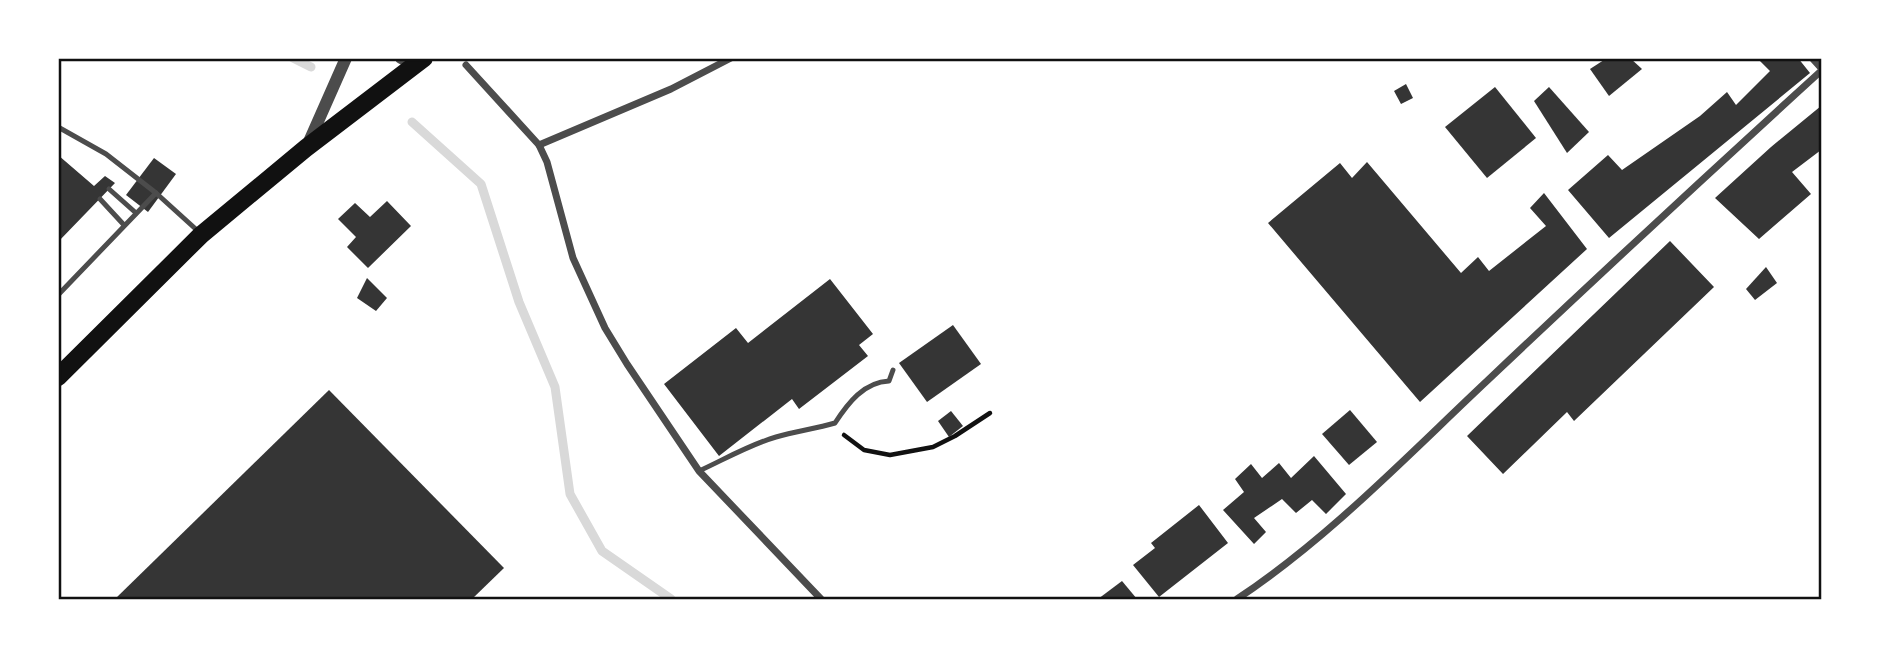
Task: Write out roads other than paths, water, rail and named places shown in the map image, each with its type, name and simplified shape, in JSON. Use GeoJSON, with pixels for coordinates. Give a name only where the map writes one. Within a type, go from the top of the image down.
{"type":"FeatureCollection","features":[{"type":"Feature","properties":{"kind":"main road"},"geometry":{"type":"LineString","coordinates":[[58,377],[201,235],[413,60]]}},
{"type":"Feature","properties":{"kind":"street"},"geometry":{"type":"LineString","coordinates":[[306,148],[346,58]]}},
{"type":"Feature","properties":{"kind":"street"},"geometry":{"type":"LineString","coordinates":[[539,145],[660,94],[731,58]]}},
{"type":"Feature","properties":{"kind":"street"},"geometry":{"type":"LineString","coordinates":[[1237,599],[1306,546],[1376,485],[1660,216],[1821,70],[1812,58]]}},
{"type":"Feature","properties":{"kind":"street"},"geometry":{"type":"LineString","coordinates":[[466,65],[539,145],[547,162],[573,258],[605,328],[699,471],[821,599]]}},
{"type":"Feature","properties":{"kind":"lane"},"geometry":{"type":"LineString","coordinates":[[58,127],[106,154],[156,192],[201,235]]}},
{"type":"Feature","properties":{"kind":"lane"},"geometry":{"type":"LineString","coordinates":[[109,189],[136,213]]}},
{"type":"Feature","properties":{"kind":"lane"},"geometry":{"type":"LineString","coordinates":[[58,295],[156,192]]}},
{"type":"Feature","properties":{"kind":"lane"},"geometry":{"type":"LineString","coordinates":[[100,199],[124,225]]}},
{"type":"Feature","properties":{"kind":"lane"},"geometry":{"type":"LineString","coordinates":[[699,471],[776,437],[802,430],[812,431],[819,426],[835,423],[844,408],[856,396],[874,381],[889,381],[893,370]]}},
{"type":"Feature","properties":{"kind":"waterway"},"geometry":{"type":"LineString","coordinates":[[293,58],[311,67]]}},
{"type":"Feature","properties":{"kind":"waterway"},"geometry":{"type":"LineString","coordinates":[[412,122],[481,184],[519,302],[555,387],[570,494],[602,551],[671,599]]}}]}
